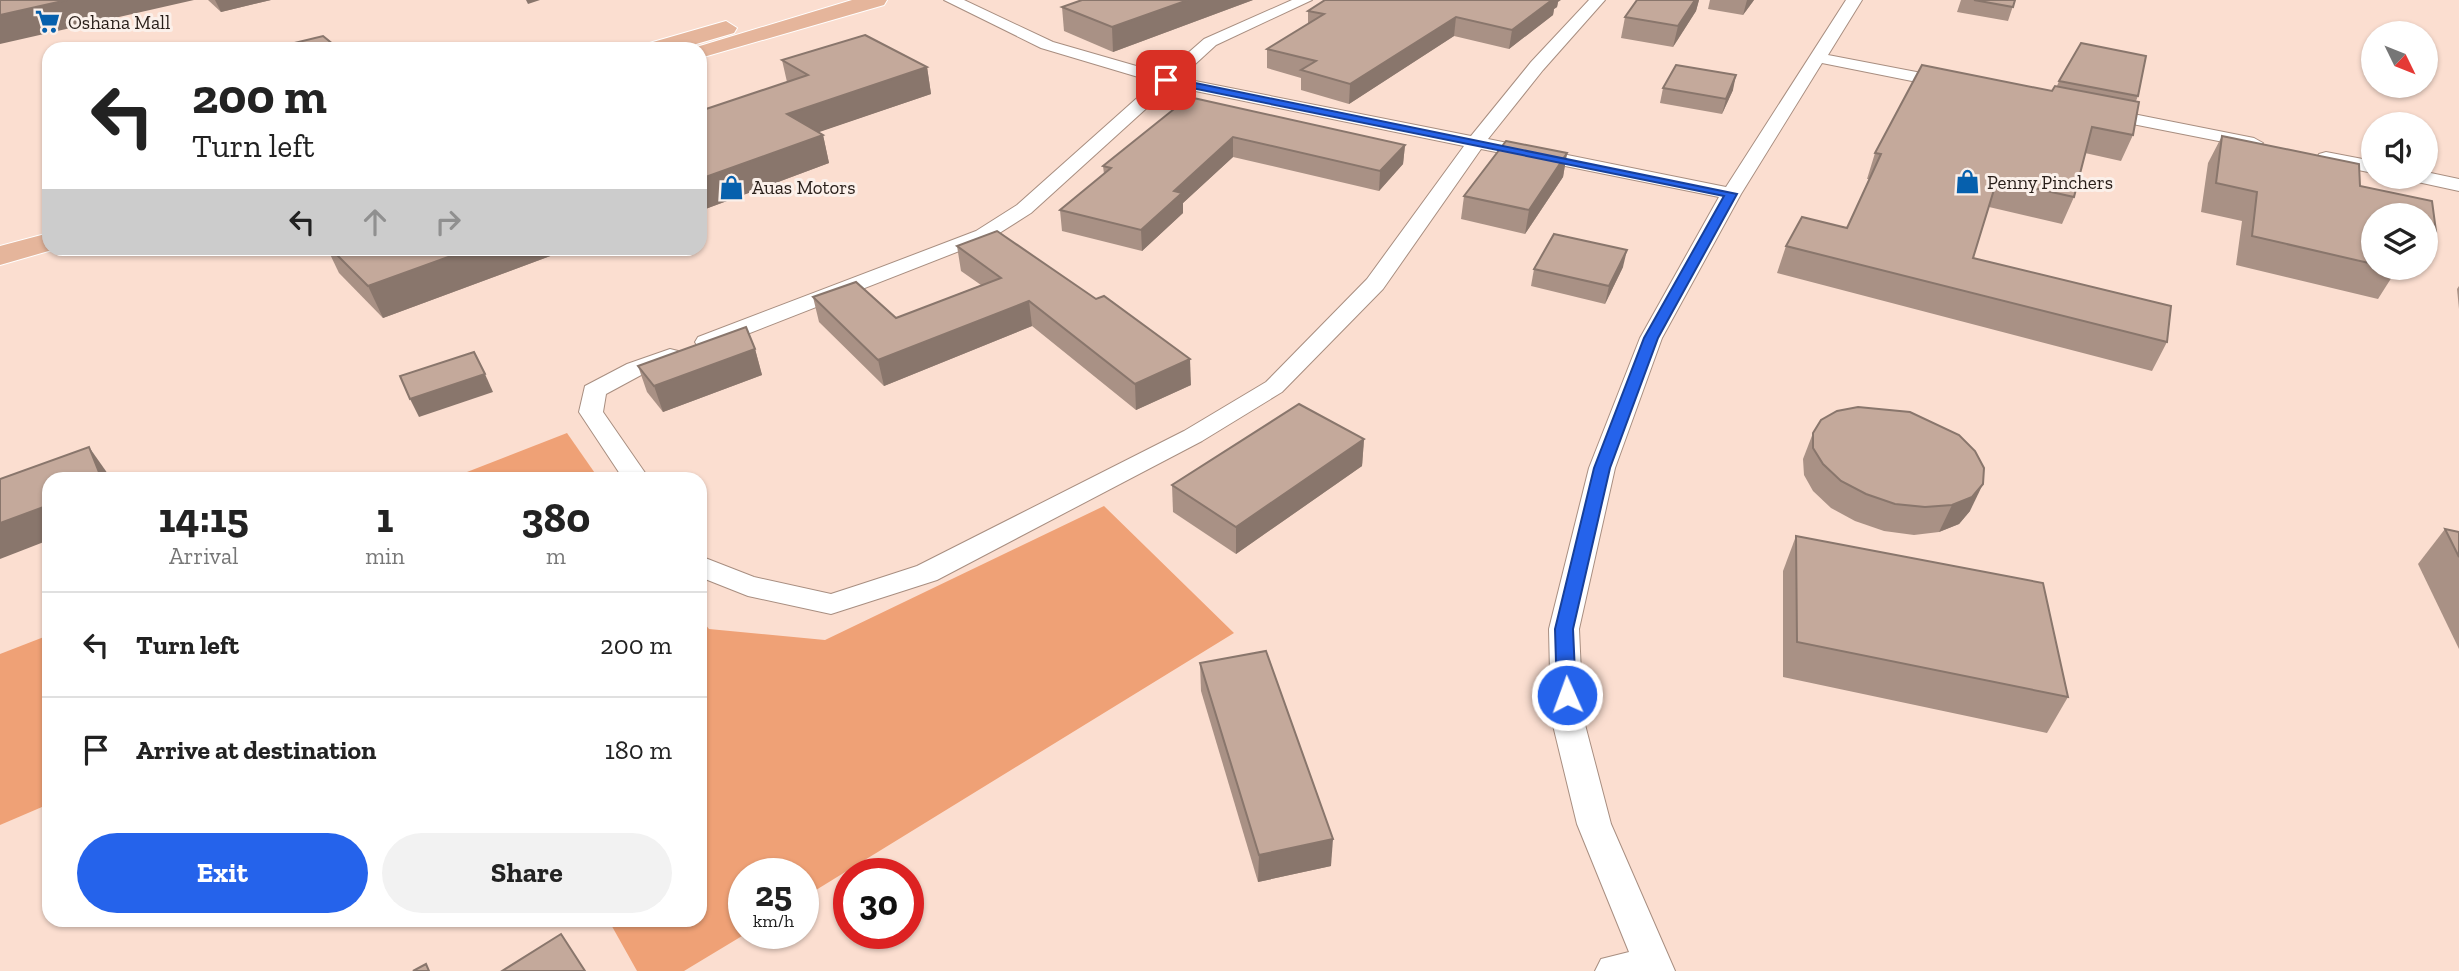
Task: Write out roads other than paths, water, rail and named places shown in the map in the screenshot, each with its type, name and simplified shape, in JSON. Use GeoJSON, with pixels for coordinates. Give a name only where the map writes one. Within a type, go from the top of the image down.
{"type":"FeatureCollection","features":[{"type":"Feature","properties":{"kind":"main road"},"geometry":{"type":"LineString","coordinates":[[678,42],[824,0]]}},
{"type":"Feature","properties":{"kind":"main road"},"geometry":{"type":"LineString","coordinates":[[707,49],[876,0]]}},
{"type":"Feature","properties":{"kind":"main road"},"geometry":{"type":"LineString","coordinates":[[0,236],[42,224]]}},
{"type":"Feature","properties":{"kind":"main road"},"geometry":{"type":"LineString","coordinates":[[0,256],[42,244]]}},
{"type":"Feature","properties":{"kind":"street"},"geometry":{"type":"LineString","coordinates":[[952,0],[1046,45],[1166,80],[1731,194]]}},
{"type":"Feature","properties":{"kind":"street"},"geometry":{"type":"LineString","coordinates":[[632,472],[592,412],[594,391],[635,369],[983,235],[1024,209],[1215,38],[1304,0]]}},
{"type":"Feature","properties":{"kind":"street"},"geometry":{"type":"LineString","coordinates":[[707,569],[748,586],[831,604],[927,573],[1193,436],[1274,387],[1375,284],[1477,141],[1537,66],[1597,0]]}},
{"type":"Feature","properties":{"kind":"street"},"geometry":{"type":"LineString","coordinates":[[1614,971],[1654,969],[1594,824],[1567,718],[1564,629],[1602,468],[1651,338],[1731,194],[1820,58],[1854,0]]}},
{"type":"Feature","properties":{"kind":"street"},"geometry":{"type":"LineString","coordinates":[[1820,58],[1968,87]]}},
{"type":"Feature","properties":{"kind":"street"},"geometry":{"type":"LineString","coordinates":[[2090,111],[2266,145]]}},
{"type":"Feature","properties":{"kind":"street"},"geometry":{"type":"LineString","coordinates":[[2306,153],[2361,164]]}},
{"type":"Feature","properties":{"kind":"street"},"geometry":{"type":"LineString","coordinates":[[2438,181],[2459,185]]}},
{"type":"Feature","properties":{"kind":"place","name":"Oshana Mall"},"geometry":{"type":"Point","coordinates":[48,22]}},
{"type":"Feature","properties":{"kind":"place","name":"Penny Pinchers"},"geometry":{"type":"Point","coordinates":[1967,182]}},
{"type":"Feature","properties":{"kind":"place","name":"Auas Motors"},"geometry":{"type":"Point","coordinates":[732,187]}}]}
